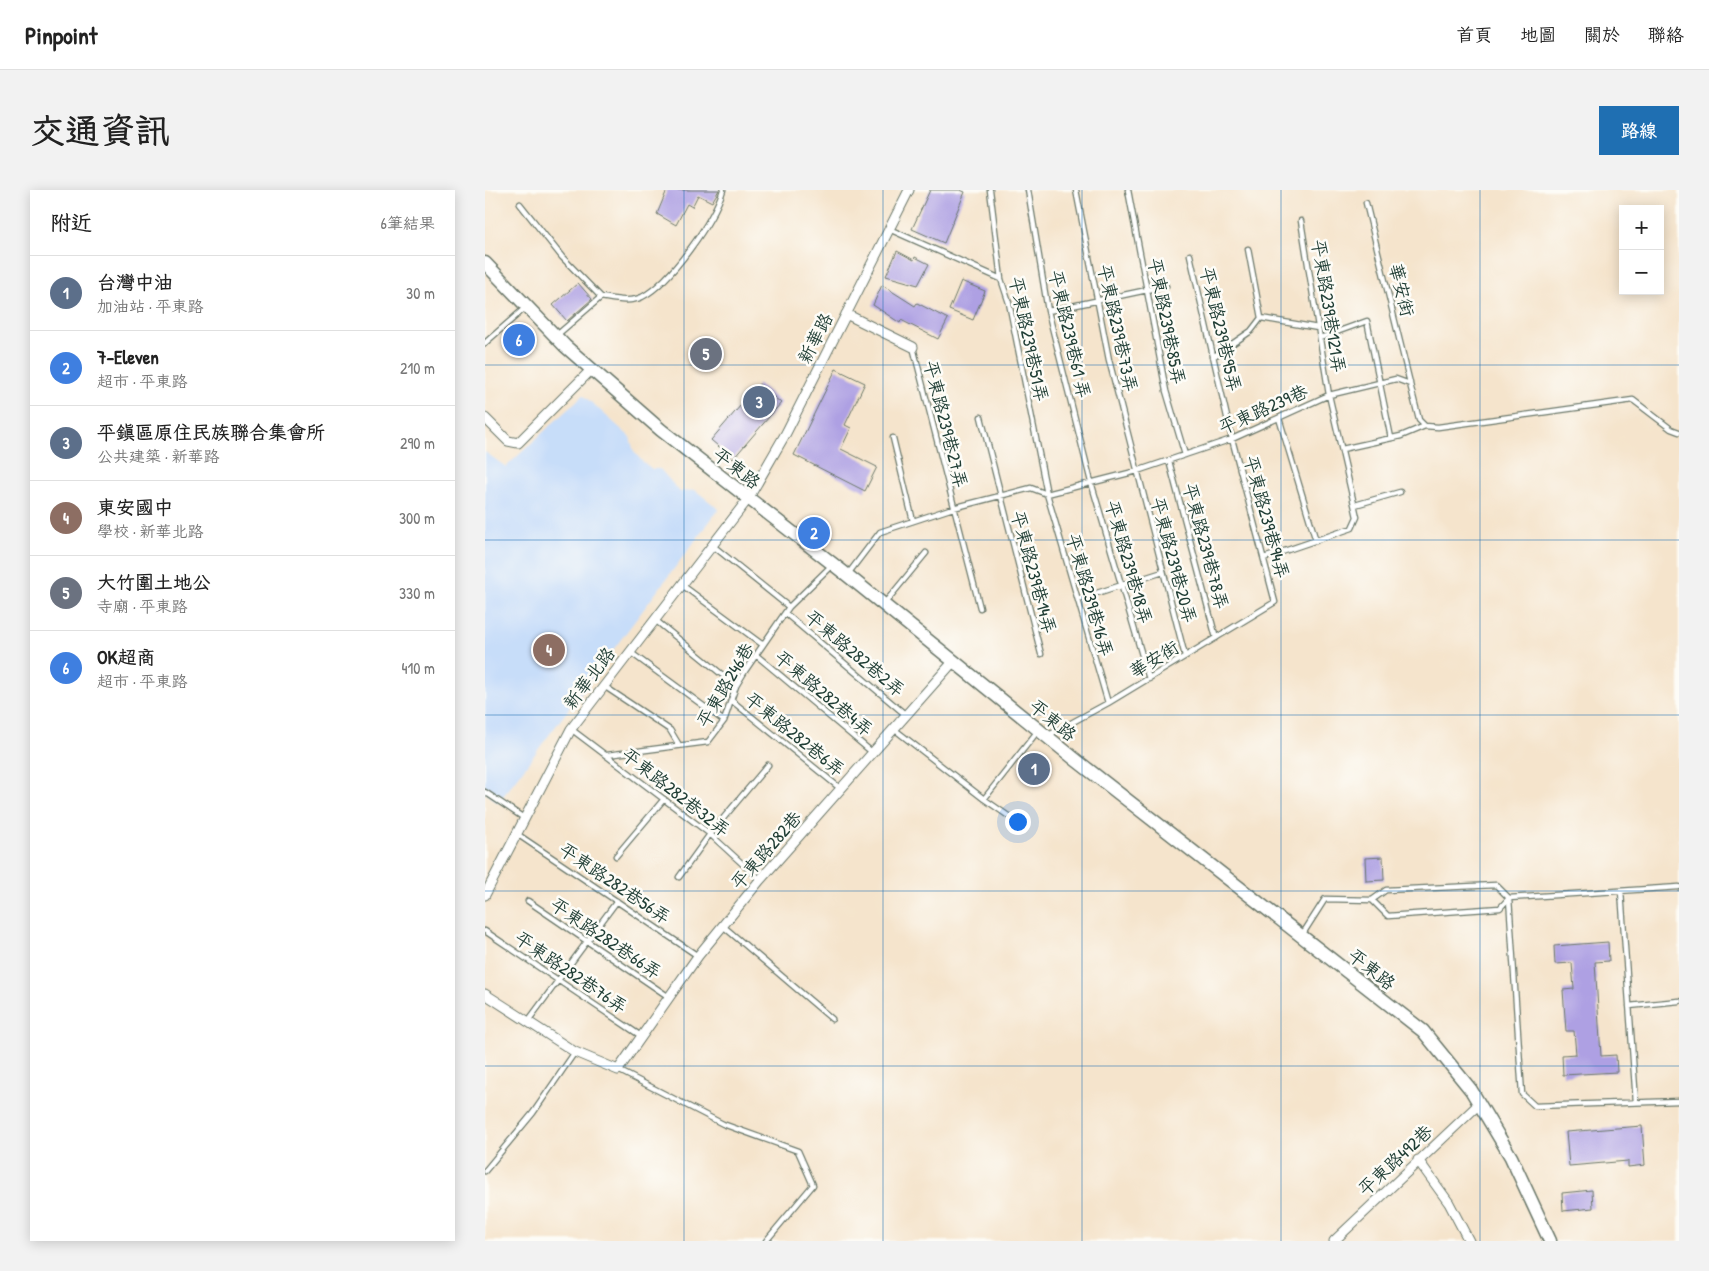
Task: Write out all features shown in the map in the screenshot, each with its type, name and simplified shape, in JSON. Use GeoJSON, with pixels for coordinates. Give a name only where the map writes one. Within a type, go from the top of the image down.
{"type":"FeatureCollection","features":[{"type":"Feature","properties":{"kind":"street","name":"新華路"},"geometry":{"type":"LineString","coordinates":[[748,499],[786,433],[909,190]]}},
{"type":"Feature","properties":{"kind":"street","name":"平東路"},"geometry":{"type":"LineString","coordinates":[[485,264],[591,370],[661,430],[847,575],[1042,734],[1423,1031],[1471,1090],[1511,1157],[1545,1239]]}},
{"type":"Feature","properties":{"kind":"street"},"geometry":{"type":"LineString","coordinates":[[846,314],[913,347]]}},
{"type":"Feature","properties":{"kind":"street"},"geometry":{"type":"LineString","coordinates":[[485,418],[508,441],[517,443],[591,370]]}},
{"type":"Feature","properties":{"kind":"street","name":"新華北路"},"geometry":{"type":"LineString","coordinates":[[485,895],[571,729],[748,499]]}},
{"type":"Feature","properties":{"kind":"street","name":"平東路282巷"},"geometry":{"type":"LineString","coordinates":[[618,1070],[698,956],[760,880],[953,662]]}},
{"type":"Feature","properties":{"kind":"street"},"geometry":{"type":"LineString","coordinates":[[485,994],[575,1052],[618,1070]]}},
{"type":"Feature","properties":{"kind":"street","name":"平東路492巷"},"geometry":{"type":"LineString","coordinates":[[1334,1241],[1479,1104]]}},
{"type":"Feature","properties":{"kind":"street"},"geometry":{"type":"LineString","coordinates":[[1418,1160],[1449,1203],[1469,1241]]}},
{"type":"Feature","properties":{"kind":"lane"},"geometry":{"type":"LineString","coordinates":[[521,204],[562,257],[601,297],[623,301],[641,297],[663,282],[688,254],[723,190]]}},
{"type":"Feature","properties":{"kind":"lane","name":"平東路239巷51弄"},"geometry":{"type":"LineString","coordinates":[[990,190],[1001,279],[1009,303],[1047,494]]}},
{"type":"Feature","properties":{"kind":"lane","name":"平東路239巷61 弄"},"geometry":{"type":"LineString","coordinates":[[1028,190],[1047,311],[1091,482]]}},
{"type":"Feature","properties":{"kind":"lane","name":"平東路239巷73弄"},"geometry":{"type":"LineString","coordinates":[[1076,190],[1109,360],[1137,471]]}},
{"type":"Feature","properties":{"kind":"lane","name":"平東路239巷85弄"},"geometry":{"type":"LineString","coordinates":[[1129,190],[1166,391],[1185,455]]}},
{"type":"Feature","properties":{"kind":"lane","name":"華安街"},"geometry":{"type":"LineString","coordinates":[[1366,203],[1410,384]]}},
{"type":"Feature","properties":{"kind":"lane","name":"平東路239巷121弄"},"geometry":{"type":"LineString","coordinates":[[1301,221],[1329,395],[1355,505]]}},
{"type":"Feature","properties":{"kind":"lane"},"geometry":{"type":"LineString","coordinates":[[889,229],[1001,279]]}},
{"type":"Feature","properties":{"kind":"lane"},"geometry":{"type":"LineString","coordinates":[[1213,357],[1251,331],[1261,318],[1248,249]]}},
{"type":"Feature","properties":{"kind":"lane","name":"平東路239巷95弄"},"geometry":{"type":"LineString","coordinates":[[1190,256],[1232,439]]}},
{"type":"Feature","properties":{"kind":"lane"},"geometry":{"type":"LineString","coordinates":[[1047,311],[1166,286]]}},
{"type":"Feature","properties":{"kind":"lane"},"geometry":{"type":"LineString","coordinates":[[556,336],[601,297]]}},
{"type":"Feature","properties":{"kind":"lane"},"geometry":{"type":"LineString","coordinates":[[485,343],[526,307]]}},
{"type":"Feature","properties":{"kind":"lane"},"geometry":{"type":"LineString","coordinates":[[1261,318],[1318,328]]}},
{"type":"Feature","properties":{"kind":"lane"},"geometry":{"type":"LineString","coordinates":[[1320,338],[1367,321],[1391,438]]}},
{"type":"Feature","properties":{"kind":"lane","name":"平東路239巷27弄"},"geometry":{"type":"LineString","coordinates":[[913,347],[980,608]]}},
{"type":"Feature","properties":{"kind":"lane","name":"平東路239巷"},"geometry":{"type":"LineString","coordinates":[[847,575],[880,532],[953,508],[1031,488],[1047,494],[1137,471],[1232,439],[1329,395],[1396,379],[1410,384]]}},
{"type":"Feature","properties":{"kind":"lane"},"geometry":{"type":"LineString","coordinates":[[1410,384],[1419,420],[1425,426]]}},
{"type":"Feature","properties":{"kind":"lane"},"geometry":{"type":"LineString","coordinates":[[1342,449],[1391,438],[1425,426],[1438,427],[1633,400],[1671,429],[1679,432]]}},
{"type":"Feature","properties":{"kind":"lane","name":"平東路239巷14弄"},"geometry":{"type":"LineString","coordinates":[[981,417],[1041,654]]}},
{"type":"Feature","properties":{"kind":"lane"},"geometry":{"type":"LineString","coordinates":[[1279,418],[1316,541]]}},
{"type":"Feature","properties":{"kind":"lane"},"geometry":{"type":"LineString","coordinates":[[893,438],[913,521]]}},
{"type":"Feature","properties":{"kind":"lane","name":"平東路239巷94弄"},"geometry":{"type":"LineString","coordinates":[[1232,439],[1275,602]]}},
{"type":"Feature","properties":{"kind":"lane","name":"平東路239巷78弄"},"geometry":{"type":"LineString","coordinates":[[1169,461],[1216,638]]}},
{"type":"Feature","properties":{"kind":"lane","name":"平東路239巷20弄"},"geometry":{"type":"LineString","coordinates":[[1137,471],[1185,656]]}},
{"type":"Feature","properties":{"kind":"lane","name":"平東路239巷18弄"},"geometry":{"type":"LineString","coordinates":[[1091,482],[1149,678]]}},
{"type":"Feature","properties":{"kind":"lane"},"geometry":{"type":"LineString","coordinates":[[1264,558],[1352,528],[1357,517],[1355,505],[1400,492]]}},
{"type":"Feature","properties":{"kind":"lane","name":"平東路239巷16弄"},"geometry":{"type":"LineString","coordinates":[[1047,494],[1107,703]]}},
{"type":"Feature","properties":{"kind":"lane"},"geometry":{"type":"LineString","coordinates":[[712,545],[789,607]]}},
{"type":"Feature","properties":{"kind":"lane"},"geometry":{"type":"LineString","coordinates":[[883,605],[927,552]]}},
{"type":"Feature","properties":{"kind":"lane","name":"平東路246巷"},"geometry":{"type":"LineString","coordinates":[[607,755],[708,742],[723,721],[737,686],[785,612],[833,564]]}},
{"type":"Feature","properties":{"kind":"lane"},"geometry":{"type":"LineString","coordinates":[[1077,598],[1163,572]]}},
{"type":"Feature","properties":{"kind":"lane"},"geometry":{"type":"LineString","coordinates":[[681,585],[763,645]]}},
{"type":"Feature","properties":{"kind":"lane","name":"華安街"},"geometry":{"type":"LineString","coordinates":[[1042,734],[1107,703],[1275,602]]}},
{"type":"Feature","properties":{"kind":"lane","name":"平東路282巷2弄"},"geometry":{"type":"LineString","coordinates":[[785,612],[906,715]]}},
{"type":"Feature","properties":{"kind":"lane"},"geometry":{"type":"LineString","coordinates":[[654,620],[737,686]]}},
{"type":"Feature","properties":{"kind":"lane"},"geometry":{"type":"LineString","coordinates":[[630,652],[723,721]]}},
{"type":"Feature","properties":{"kind":"lane","name":"平東路282巷4弄"},"geometry":{"type":"LineString","coordinates":[[756,655],[873,753]]}},
{"type":"Feature","properties":{"kind":"lane"},"geometry":{"type":"LineString","coordinates":[[604,686],[670,730],[679,745]]}},
{"type":"Feature","properties":{"kind":"lane","name":"平東路282巷6弄"},"geometry":{"type":"LineString","coordinates":[[731,700],[841,789]]}},
{"type":"Feature","properties":{"kind":"lane","name":"平東路282巷32弄"},"geometry":{"type":"LineString","coordinates":[[571,729],[710,834],[760,880]]}},
{"type":"Feature","properties":{"kind":"lane"},"geometry":{"type":"LineString","coordinates":[[894,729],[1019,824]]}},
{"type":"Feature","properties":{"kind":"lane"},"geometry":{"type":"LineString","coordinates":[[984,799],[1042,734]]}},
{"type":"Feature","properties":{"kind":"lane"},"geometry":{"type":"LineString","coordinates":[[679,877],[710,834],[768,766]]}},
{"type":"Feature","properties":{"kind":"lane"},"geometry":{"type":"LineString","coordinates":[[485,792],[524,818]]}},
{"type":"Feature","properties":{"kind":"lane"},"geometry":{"type":"LineString","coordinates":[[616,856],[664,799]]}},
{"type":"Feature","properties":{"kind":"lane","name":"平東路282巷56弄"},"geometry":{"type":"LineString","coordinates":[[516,834],[698,956]]}},
{"type":"Feature","properties":{"kind":"lane"},"geometry":{"type":"LineString","coordinates":[[1301,936],[1325,899],[1372,900],[1386,890],[1496,885],[1509,898],[1522,1094],[1535,1106],[1679,1101]]}},
{"type":"Feature","properties":{"kind":"lane"},"geometry":{"type":"LineString","coordinates":[[1372,900],[1388,916],[1500,908],[1509,898],[1679,887]]}},
{"type":"Feature","properties":{"kind":"lane"},"geometry":{"type":"LineString","coordinates":[[1621,890],[1636,1102]]}},
{"type":"Feature","properties":{"kind":"lane","name":"平東路282巷66弄"},"geometry":{"type":"LineString","coordinates":[[528,900],[586,942],[669,997]]}},
{"type":"Feature","properties":{"kind":"lane"},"geometry":{"type":"LineString","coordinates":[[528,1021],[617,901]]}},
{"type":"Feature","properties":{"kind":"lane"},"geometry":{"type":"LineString","coordinates":[[723,926],[832,1019]]}},
{"type":"Feature","properties":{"kind":"lane","name":"平東路282巷76弄"},"geometry":{"type":"LineString","coordinates":[[485,930],[642,1036]]}},
{"type":"Feature","properties":{"kind":"lane"},"geometry":{"type":"LineString","coordinates":[[1629,1006],[1679,1001]]}},
{"type":"Feature","properties":{"kind":"lane"},"geometry":{"type":"LineString","coordinates":[[485,1171],[533,1113],[575,1052]]}},
{"type":"Feature","properties":{"kind":"lane"},"geometry":{"type":"LineString","coordinates":[[618,1070],[723,1124],[798,1151],[813,1185],[766,1241]]}},
{"type":"Feature","properties":{"kind":"shaded area"},"geometry":{"type":"Polygon","coordinates":[[[583,395],[630,437],[634,452],[643,462],[652,469],[660,469],[680,492],[695,490],[719,509],[498,803],[485,792],[485,452],[506,467],[583,395]]]}},
{"type":"Feature","properties":{"kind":"building"},"geometry":{"type":"Polygon","coordinates":[[[667,190],[719,190],[712,202],[698,195],[692,207],[687,204],[676,225],[657,214],[667,190]]]}},
{"type":"Feature","properties":{"kind":"building"},"geometry":{"type":"Polygon","coordinates":[[[930,190],[960,190],[965,192],[944,243],[912,229],[930,190]]]}},
{"type":"Feature","properties":{"kind":"building"},"geometry":{"type":"Polygon","coordinates":[[[897,251],[914,260],[915,257],[929,264],[918,285],[886,276],[897,251]]]}},
{"type":"Feature","properties":{"kind":"building"},"geometry":{"type":"Polygon","coordinates":[[[961,281],[985,291],[973,320],[949,310],[961,281]]]}},
{"type":"Feature","properties":{"kind":"building"},"geometry":{"type":"Polygon","coordinates":[[[578,283],[592,299],[567,321],[553,305],[578,283]]]}},
{"type":"Feature","properties":{"kind":"building"},"geometry":{"type":"Polygon","coordinates":[[[882,285],[915,306],[917,303],[948,319],[938,339],[901,320],[900,323],[873,305],[882,285]]]}},
{"type":"Feature","properties":{"kind":"building"},"geometry":{"type":"Polygon","coordinates":[[[836,369],[865,383],[845,425],[851,428],[841,449],[877,467],[865,491],[794,455],[836,369]]]}},
{"type":"Feature","properties":{"kind":"building"},"geometry":{"type":"Polygon","coordinates":[[[759,384],[781,403],[733,459],[711,440],[759,384]]]}},
{"type":"Feature","properties":{"kind":"building"},"geometry":{"type":"Polygon","coordinates":[[[1383,857],[1384,880],[1366,881],[1365,858],[1383,857]]]}},
{"type":"Feature","properties":{"kind":"building"},"geometry":{"type":"Polygon","coordinates":[[[1608,942],[1609,961],[1595,962],[1601,1056],[1616,1055],[1617,1072],[1563,1075],[1562,1055],[1576,1054],[1574,1031],[1566,1031],[1563,990],[1574,989],[1572,963],[1555,964],[1554,946],[1608,942]]]}},
{"type":"Feature","properties":{"kind":"building"},"geometry":{"type":"Polygon","coordinates":[[[1642,1126],[1645,1165],[1628,1167],[1628,1161],[1569,1166],[1566,1132],[1642,1126]]]}},
{"type":"Feature","properties":{"kind":"building"},"geometry":{"type":"Polygon","coordinates":[[[1592,1190],[1593,1208],[1563,1211],[1562,1193],[1592,1190]]]}},
{"type":"Feature","properties":{"kind":"place","name":"OK超商"},"geometry":{"type":"Point","coordinates":[519,340]}},
{"type":"Feature","properties":{"kind":"place","name":"大竹圍土地公"},"geometry":{"type":"Point","coordinates":[706,354]}},
{"type":"Feature","properties":{"kind":"place","name":"平鎮區原住民族聯合集會所"},"geometry":{"type":"Point","coordinates":[759,402]}},
{"type":"Feature","properties":{"kind":"place","name":"7-Eleven"},"geometry":{"type":"Point","coordinates":[814,533]}},
{"type":"Feature","properties":{"kind":"place","name":"東安國中"},"geometry":{"type":"Point","coordinates":[549,650]}},
{"type":"Feature","properties":{"kind":"place","name":"台灣中油"},"geometry":{"type":"Point","coordinates":[1034,769]}}]}
